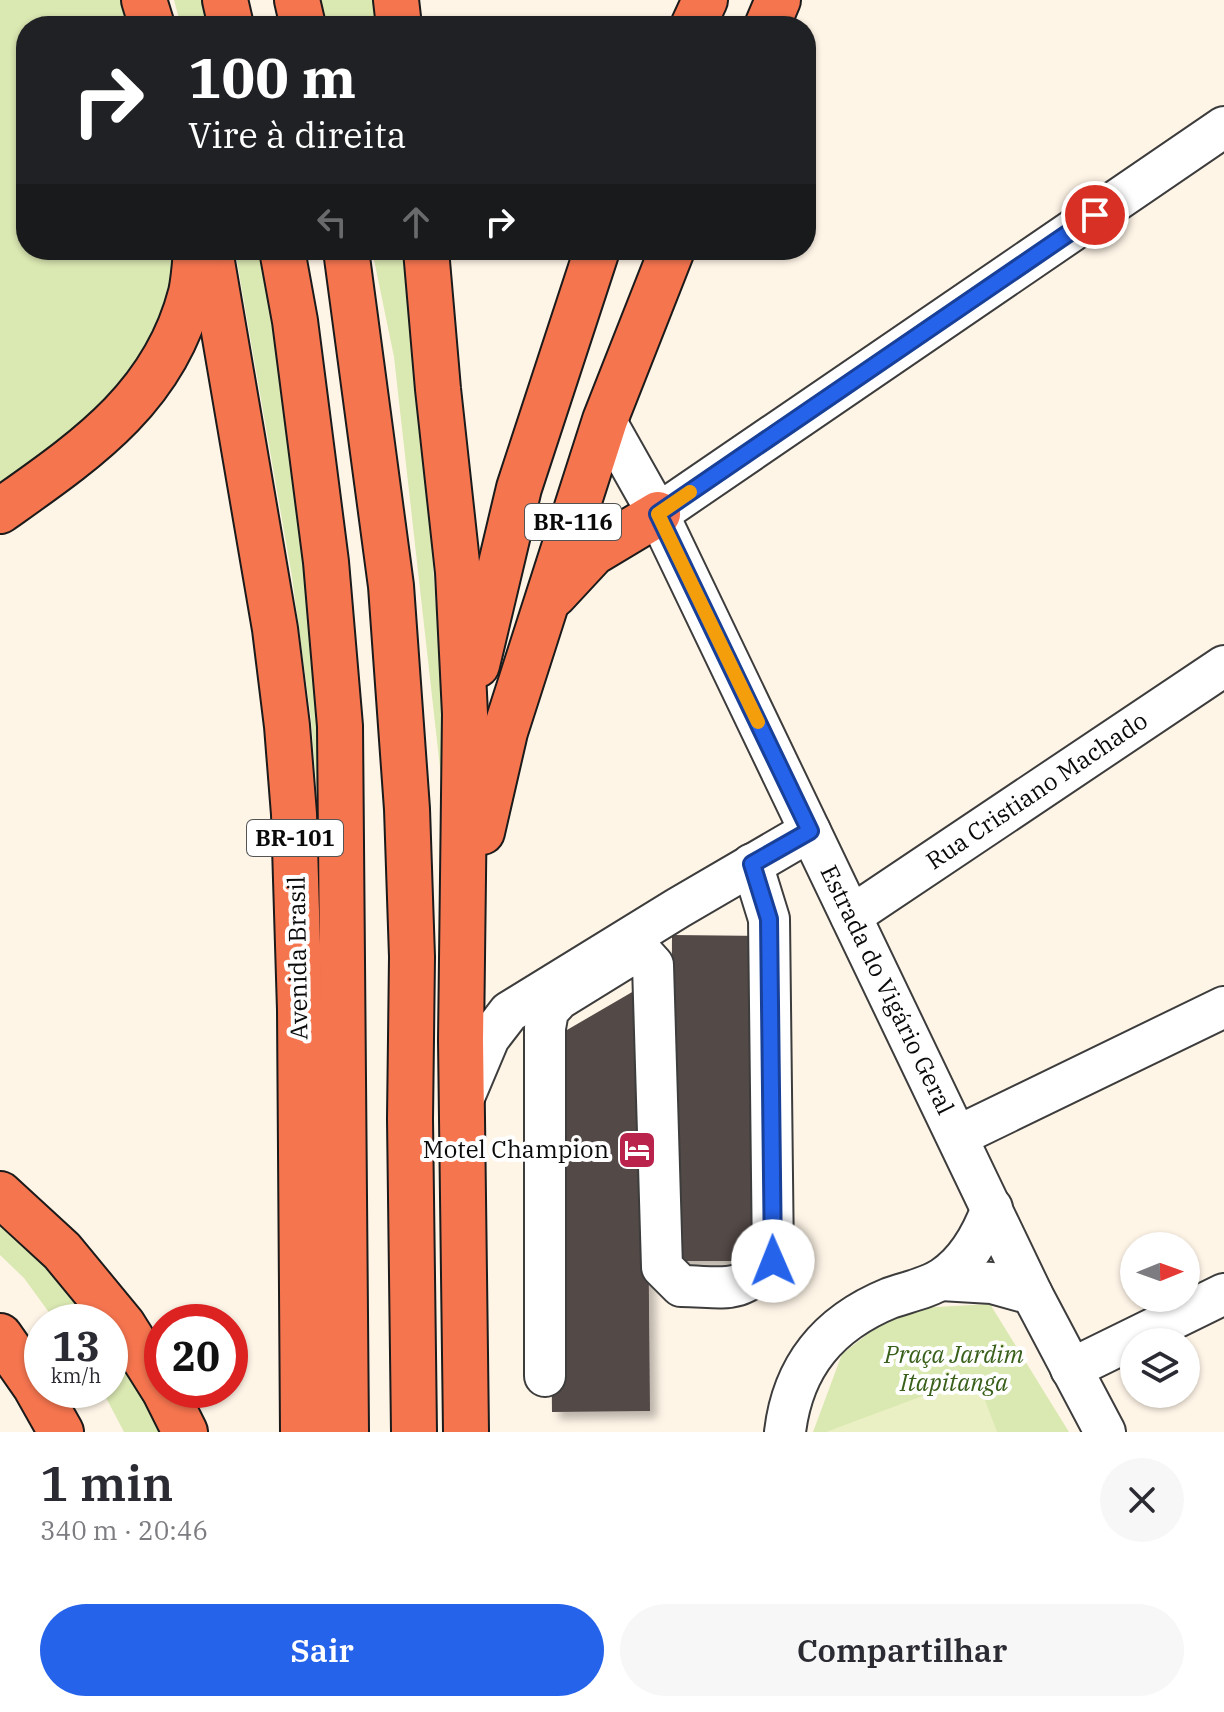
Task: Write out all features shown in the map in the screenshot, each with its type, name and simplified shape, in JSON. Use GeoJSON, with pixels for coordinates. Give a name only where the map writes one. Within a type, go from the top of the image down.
{"type":"FeatureCollection","features":[{"type":"Feature","properties":{"kind":"highway"},"geometry":{"type":"LineString","coordinates":[[0,511],[111,428],[137,400],[172,343],[191,293],[195,260]]}},
{"type":"Feature","properties":{"kind":"highway","name":"Avenida Brasil"},"geometry":{"type":"LineString","coordinates":[[212,260],[275,629],[290,755],[300,1010],[303,1432]]}},
{"type":"Feature","properties":{"kind":"highway","name":"Avenida Brasil"},"geometry":{"type":"LineString","coordinates":[[284,260],[295,321],[326,562],[340,726],[346,1432]]}},
{"type":"Feature","properties":{"kind":"highway"},"geometry":{"type":"LineString","coordinates":[[347,260],[391,586],[407,809],[412,957],[410,1134],[414,1432]]}},
{"type":"Feature","properties":{"kind":"highway"},"geometry":{"type":"LineString","coordinates":[[427,260],[458,572],[465,714],[461,1105],[466,1432]]}},
{"type":"Feature","properties":{"kind":"highway","name":"BR-116"},"geometry":{"type":"LineString","coordinates":[[465,714],[519,488],[594,260]]}},
{"type":"Feature","properties":{"kind":"highway","name":"BR-116"},"geometry":{"type":"LineString","coordinates":[[461,941],[488,799],[505,732],[605,420],[668,260]]}},
{"type":"Feature","properties":{"kind":"highway"},"geometry":{"type":"LineString","coordinates":[[547,603],[593,553],[658,514]]}},
{"type":"Feature","properties":{"kind":"highway"},"geometry":{"type":"LineString","coordinates":[[0,1194],[62,1251],[123,1325],[144,1358]]}},
{"type":"Feature","properties":{"kind":"highway"},"geometry":{"type":"LineString","coordinates":[[0,1336],[48,1406],[61,1432]]}},
{"type":"Feature","properties":{"kind":"highway"},"geometry":{"type":"LineString","coordinates":[[173,1408],[185,1432]]}},
{"type":"Feature","properties":{"kind":"street"},"geometry":{"type":"LineString","coordinates":[[658,514],[1224,127]]}},
{"type":"Feature","properties":{"kind":"street","name":"Estrada do Vigário Geral"},"geometry":{"type":"LineString","coordinates":[[605,420],[658,514],[1032,1294],[1105,1432]]}},
{"type":"Feature","properties":{"kind":"street","name":"Rua Cristiano Machado"},"geometry":{"type":"LineString","coordinates":[[851,916],[1224,666]]}},
{"type":"Feature","properties":{"kind":"street"},"geometry":{"type":"LineString","coordinates":[[461,1105],[489,1038],[509,1012],[810,831]]}},
{"type":"Feature","properties":{"kind":"street"},"geometry":{"type":"LineString","coordinates":[[545,1376],[548,1011],[559,999],[627,957],[644,955],[653,965],[662,1267],[681,1286],[737,1287],[753,1280],[773,1261],[769,919],[752,864]]}},
{"type":"Feature","properties":{"kind":"street"},"geometry":{"type":"LineString","coordinates":[[958,1136],[1224,1007]]}},
{"type":"Feature","properties":{"kind":"street"},"geometry":{"type":"LineString","coordinates":[[785,1432],[791,1401],[800,1380],[828,1335],[869,1307],[941,1280],[959,1265],[973,1247],[992,1208]]}},
{"type":"Feature","properties":{"kind":"street"},"geometry":{"type":"LineString","coordinates":[[941,1280],[992,1283],[1032,1294]]}},
{"type":"Feature","properties":{"kind":"street"},"geometry":{"type":"LineString","coordinates":[[1071,1369],[1224,1294]]}},
{"type":"Feature","properties":{"kind":"green space"},"geometry":{"type":"Polygon","coordinates":[[[0,0],[131,0],[136,16],[16,16],[16,260],[176,260],[176,272],[135,372],[102,411],[0,485],[0,0]]]}},
{"type":"Feature","properties":{"kind":"green space"},"geometry":{"type":"Polygon","coordinates":[[[174,0],[209,0],[213,16],[178,16],[174,0]]]}},
{"type":"Feature","properties":{"kind":"green space"},"geometry":{"type":"Polygon","coordinates":[[[319,0],[376,0],[378,16],[322,16],[319,0]]]}},
{"type":"Feature","properties":{"kind":"green space"},"geometry":{"type":"Polygon","coordinates":[[[237,260],[275,260],[333,748],[326,910],[311,719],[292,577],[237,260]]]}},
{"type":"Feature","properties":{"kind":"green space"},"geometry":{"type":"Polygon","coordinates":[[[374,260],[412,260],[450,857],[394,357],[374,260]]]}},
{"type":"Feature","properties":{"kind":"green space"},"geometry":{"type":"Polygon","coordinates":[[[0,1204],[90,1291],[99,1304],[43,1304],[24,1278],[0,1255],[0,1204]]]}},
{"type":"Feature","properties":{"kind":"green space","name":"Praça Jardim Itapitanga"},"geometry":{"type":"Polygon","coordinates":[[[990,1304],[1069,1432],[813,1432],[842,1354],[900,1309],[990,1304]]]}},
{"type":"Feature","properties":{"kind":"green space"},"geometry":{"type":"Polygon","coordinates":[[[128,1344],[144,1372],[144,1408],[162,1408],[174,1432],[124,1432],[111,1408],[128,1408],[128,1344]]]}},
{"type":"Feature","properties":{"kind":"green space"},"geometry":{"type":"Polygon","coordinates":[[[976,1376],[997,1432],[826,1432],[976,1376]]]}},
{"type":"Feature","properties":{"kind":"building"},"geometry":{"type":"Polygon","coordinates":[[[672,935],[766,936],[773,1261],[670,1261],[672,935]]]}},
{"type":"Feature","properties":{"kind":"building"},"geometry":{"type":"Polygon","coordinates":[[[646,984],[650,1411],[552,1412],[548,1041],[646,984]]]}},
{"type":"Feature","properties":{"kind":"slow traffic"},"geometry":{"type":"LineString","coordinates":[[690,492],[658,514],[758,722]]}},
{"type":"Feature","properties":{"kind":"place","name":"Motel Champion"},"geometry":{"type":"Point","coordinates":[637,1150]}},
{"type":"Feature","properties":{"kind":"route"},"geometry":{"type":"LineString","coordinates":[[773,1261],[769,919],[752,864],[810,831],[658,514],[1095,215]]}}]}
